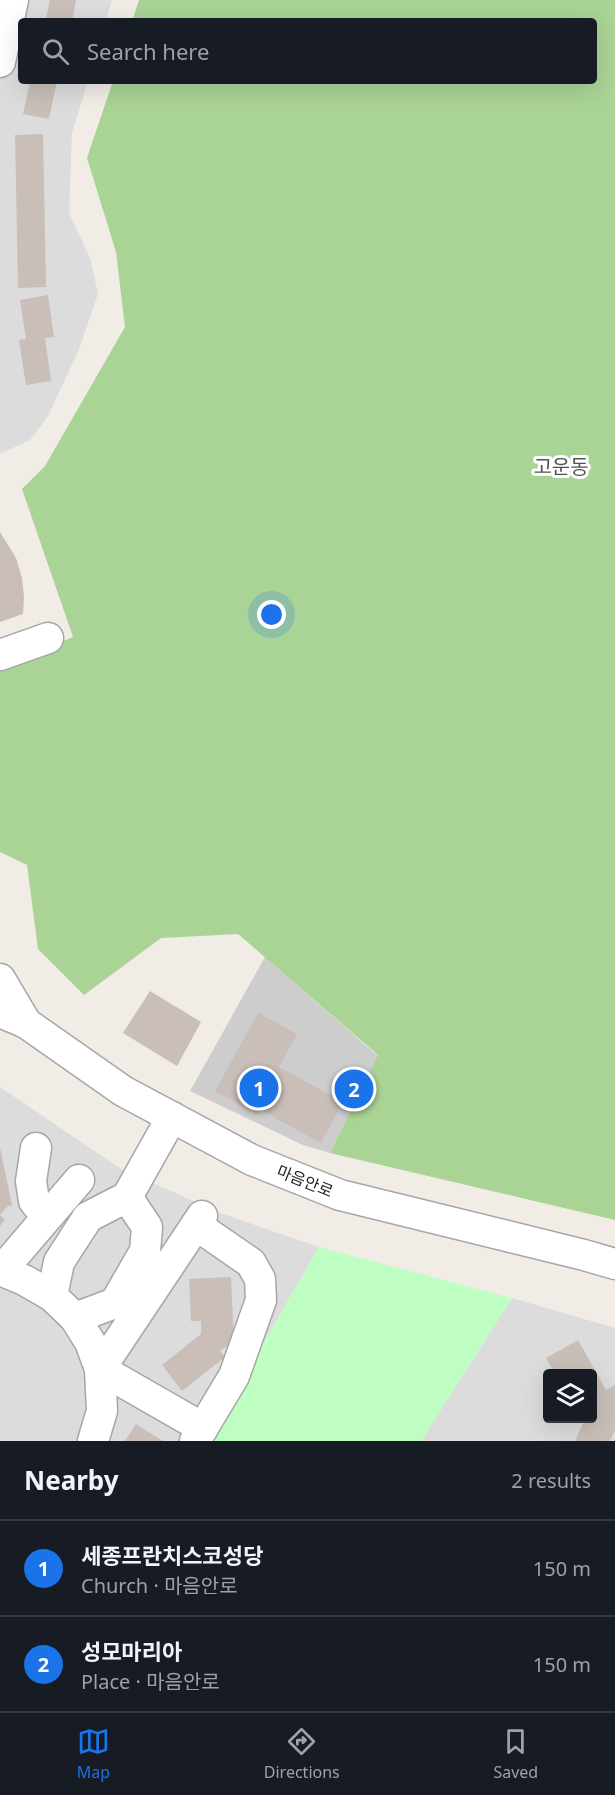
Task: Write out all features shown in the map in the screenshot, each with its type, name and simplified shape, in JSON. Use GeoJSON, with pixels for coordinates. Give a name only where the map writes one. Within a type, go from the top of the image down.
{"type":"FeatureCollection","features":[{"type":"Feature","properties":{"kind":"street"},"geometry":{"type":"LineString","coordinates":[[0,62],[13,0]]}},
{"type":"Feature","properties":{"kind":"street"},"geometry":{"type":"LineString","coordinates":[[0,655],[48,638]]}},
{"type":"Feature","properties":{"kind":"street"},"geometry":{"type":"LineString","coordinates":[[0,979],[13,1018]]}},
{"type":"Feature","properties":{"kind":"street","name":"마음안로"},"geometry":{"type":"LineString","coordinates":[[13,1018],[123,1091],[252,1160],[340,1195],[615,1264]]}},
{"type":"Feature","properties":{"kind":"street"},"geometry":{"type":"LineString","coordinates":[[52,1296],[59,1262],[88,1217],[127,1197],[172,1117]]}},
{"type":"Feature","properties":{"kind":"street"},"geometry":{"type":"LineString","coordinates":[[36,1148],[31,1181],[34,1201],[46,1217]]}},
{"type":"Feature","properties":{"kind":"street"},"geometry":{"type":"LineString","coordinates":[[79,1180],[1,1270],[52,1296],[75,1317],[90,1342],[100,1369],[102,1411],[93,1441]]}},
{"type":"Feature","properties":{"kind":"street"},"geometry":{"type":"LineString","coordinates":[[75,1317],[115,1303],[145,1251],[147,1227],[127,1197]]}},
{"type":"Feature","properties":{"kind":"street"},"geometry":{"type":"LineString","coordinates":[[199,1221],[250,1263],[260,1279],[261,1300],[234,1376],[199,1435],[100,1369],[199,1221]]}},
{"type":"Feature","properties":{"kind":"shaded area"},"geometry":{"type":"Polygon","coordinates":[[[0,0],[112,0],[107,18],[18,18],[18,84],[87,84],[72,133],[69,213],[90,258],[98,294],[79,349],[48,416],[30,440],[0,454],[0,0]]]}},
{"type":"Feature","properties":{"kind":"shaded area"},"geometry":{"type":"Polygon","coordinates":[[[265,957],[378,1056],[330,1153],[303,1145],[190,1091],[265,957]]]}},
{"type":"Feature","properties":{"kind":"shaded area"},"geometry":{"type":"Polygon","coordinates":[[[0,1087],[121,1169],[223,1214],[319,1247],[207,1441],[0,1441],[0,1087]]]}},
{"type":"Feature","properties":{"kind":"shaded area"},"geometry":{"type":"Polygon","coordinates":[[[512,1298],[615,1328],[615,1441],[421,1441],[512,1298]]]}},
{"type":"Feature","properties":{"kind":"green space"},"geometry":{"type":"Polygon","coordinates":[[[139,0],[615,0],[615,1220],[330,1153],[378,1055],[238,934],[161,938],[84,995],[38,949],[27,865],[0,852],[0,668],[73,637],[22,489],[45,466],[125,327],[116,252],[87,158],[112,84],[597,84],[597,18],[133,18],[139,0]]]}},
{"type":"Feature","properties":{"kind":"green space"},"geometry":{"type":"Polygon","coordinates":[[[319,1247],[512,1298],[421,1441],[207,1441],[319,1247]]]}},
{"type":"Feature","properties":{"kind":"building"},"geometry":{"type":"Polygon","coordinates":[[[50,0],[76,0],[73,18],[46,18],[50,0]]]}},
{"type":"Feature","properties":{"kind":"building"},"geometry":{"type":"Polygon","coordinates":[[[29,84],[56,84],[49,119],[23,114],[29,84]]]}},
{"type":"Feature","properties":{"kind":"building"},"geometry":{"type":"Polygon","coordinates":[[[43,134],[46,287],[18,288],[15,135],[43,134]]]}},
{"type":"Feature","properties":{"kind":"building"},"geometry":{"type":"Polygon","coordinates":[[[48,295],[54,337],[45,338],[51,381],[26,385],[19,340],[26,339],[20,300],[48,295]]]}},
{"type":"Feature","properties":{"kind":"building"},"geometry":{"type":"Polygon","coordinates":[[[0,532],[16,558],[22,578],[24,597],[23,614],[0,622],[0,532]]]}},
{"type":"Feature","properties":{"kind":"building"},"geometry":{"type":"Polygon","coordinates":[[[150,991],[201,1022],[177,1066],[123,1033],[150,991]]]}},
{"type":"Feature","properties":{"kind":"building"},"geometry":{"type":"Polygon","coordinates":[[[258,1013],[297,1034],[279,1067],[343,1102],[321,1143],[261,1110],[258,1115],[215,1091],[258,1013]]]}},
{"type":"Feature","properties":{"kind":"building"},"geometry":{"type":"Polygon","coordinates":[[[0,1148],[12,1205],[0,1215],[0,1148]]]}},
{"type":"Feature","properties":{"kind":"building"},"geometry":{"type":"Polygon","coordinates":[[[0,1215],[5,1220],[0,1226],[0,1215]]]}},
{"type":"Feature","properties":{"kind":"building"},"geometry":{"type":"Polygon","coordinates":[[[231,1277],[234,1343],[220,1351],[225,1357],[182,1391],[162,1365],[201,1334],[201,1321],[191,1321],[189,1279],[231,1277]]]}},
{"type":"Feature","properties":{"kind":"building"},"geometry":{"type":"Polygon","coordinates":[[[578,1340],[594,1369],[552,1369],[546,1358],[578,1340]]]}},
{"type":"Feature","properties":{"kind":"building"},"geometry":{"type":"Polygon","coordinates":[[[597,1374],[606,1390],[615,1385],[615,1430],[610,1441],[575,1441],[583,1423],[597,1423],[597,1374]]]}},
{"type":"Feature","properties":{"kind":"building"},"geometry":{"type":"Polygon","coordinates":[[[136,1424],[163,1441],[125,1441],[136,1424]]]}},
{"type":"Feature","properties":{"kind":"place","name":"세종프란치스코성당"},"geometry":{"type":"Point","coordinates":[259,1088]}},
{"type":"Feature","properties":{"kind":"place","name":"성모마리아"},"geometry":{"type":"Point","coordinates":[354,1089]}},
{"type":"Feature","properties":{"kind":"district","name":"고운동"},"geometry":{"type":"Point","coordinates":[561,466]}}]}
